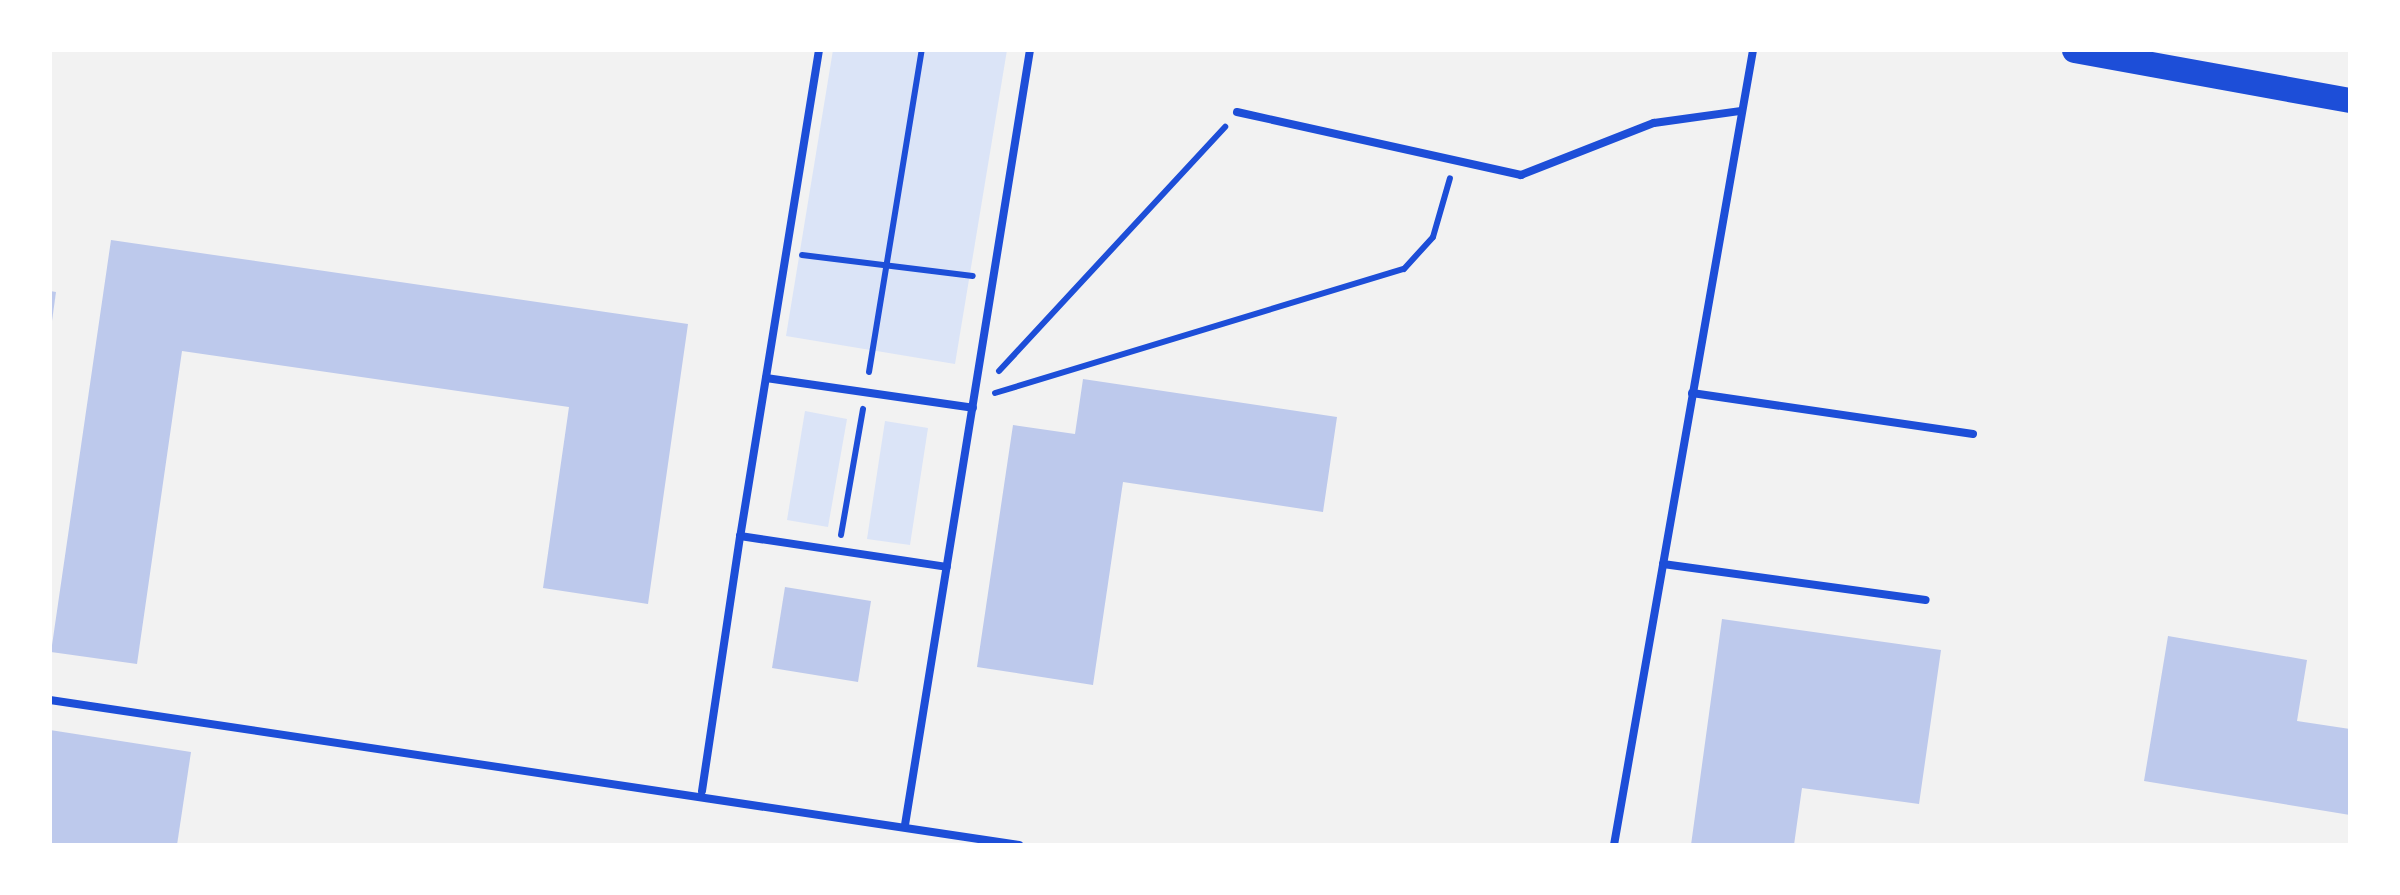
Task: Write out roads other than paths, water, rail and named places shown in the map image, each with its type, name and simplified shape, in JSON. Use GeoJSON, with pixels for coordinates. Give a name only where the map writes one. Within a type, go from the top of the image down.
{"type":"FeatureCollection","features":[{"type":"Feature","properties":{"kind":"main road"},"geometry":{"type":"LineString","coordinates":[[2074,50],[2350,100]]}},
{"type":"Feature","properties":{"kind":"lane"},"geometry":{"type":"LineString","coordinates":[[702,791],[819,50]]}},
{"type":"Feature","properties":{"kind":"lane"},"geometry":{"type":"LineString","coordinates":[[905,826],[1030,50]]}},
{"type":"Feature","properties":{"kind":"lane"},"geometry":{"type":"LineString","coordinates":[[1614,845],[1753,50]]}},
{"type":"Feature","properties":{"kind":"lane"},"geometry":{"type":"LineString","coordinates":[[1237,112],[1522,175],[1654,123],[1741,112]]}},
{"type":"Feature","properties":{"kind":"lane"},"geometry":{"type":"LineString","coordinates":[[766,378],[972,408]]}},
{"type":"Feature","properties":{"kind":"lane"},"geometry":{"type":"LineString","coordinates":[[1692,393],[1972,434]]}},
{"type":"Feature","properties":{"kind":"lane"},"geometry":{"type":"LineString","coordinates":[[740,536],[947,567]]}},
{"type":"Feature","properties":{"kind":"lane"},"geometry":{"type":"LineString","coordinates":[[1663,564],[1926,600]]}},
{"type":"Feature","properties":{"kind":"lane"},"geometry":{"type":"LineString","coordinates":[[50,700],[702,791],[1018,845]]}}]}
